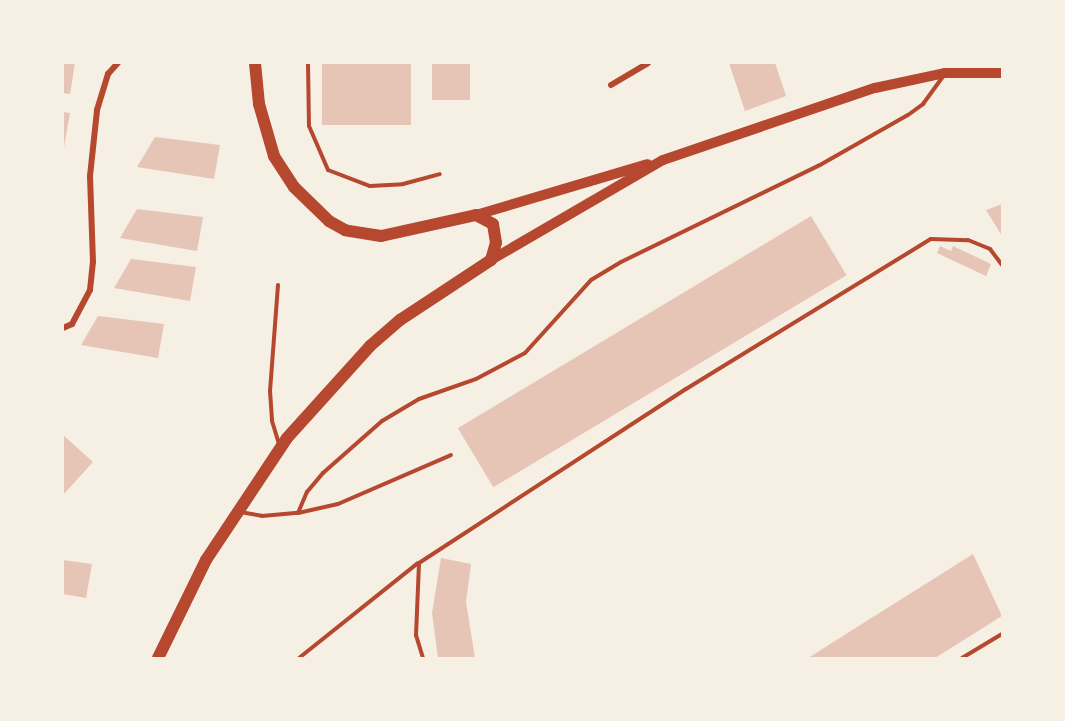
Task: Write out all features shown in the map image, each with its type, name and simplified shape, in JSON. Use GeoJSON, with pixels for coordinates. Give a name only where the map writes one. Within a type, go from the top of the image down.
{"type":"FeatureCollection","features":[{"type":"Feature","properties":{"kind":"main road"},"geometry":{"type":"LineString","coordinates":[[158,658],[206,560],[236,511],[281,447],[331,386],[370,346],[400,320],[491,260],[495,229],[489,220],[476,214],[381,236],[345,230],[329,221],[294,187],[274,156],[259,104],[255,63]]}},
{"type":"Feature","properties":{"kind":"street"},"geometry":{"type":"LineString","coordinates":[[63,328],[72,324],[90,290],[93,262],[90,176],[97,110],[108,74],[118,63]]}},
{"type":"Feature","properties":{"kind":"street"},"geometry":{"type":"LineString","coordinates":[[611,85],[648,63]]}},
{"type":"Feature","properties":{"kind":"street"},"geometry":{"type":"LineString","coordinates":[[476,214],[527,196],[663,160],[875,88],[945,73],[1002,73]]}},
{"type":"Feature","properties":{"kind":"street"},"geometry":{"type":"LineString","coordinates":[[491,260],[663,160]]}},
{"type":"Feature","properties":{"kind":"lane"},"geometry":{"type":"LineString","coordinates":[[308,63],[309,126],[328,170],[370,186],[403,184],[440,174]]}},
{"type":"Feature","properties":{"kind":"lane"},"geometry":{"type":"LineString","coordinates":[[297,513],[307,492],[323,473],[382,421],[418,399],[476,379],[525,353],[544,336],[591,280],[621,261],[820,165],[908,115],[923,104],[945,73]]}},
{"type":"Feature","properties":{"kind":"lane"},"geometry":{"type":"LineString","coordinates":[[299,658],[419,563],[686,389],[931,239],[968,240],[990,249],[1002,265]]}},
{"type":"Feature","properties":{"kind":"lane"},"geometry":{"type":"LineString","coordinates":[[278,285],[270,391],[272,421],[281,447]]}},
{"type":"Feature","properties":{"kind":"lane"},"geometry":{"type":"LineString","coordinates":[[236,511],[262,516],[297,513],[338,504],[451,455]]}},
{"type":"Feature","properties":{"kind":"lane"},"geometry":{"type":"LineString","coordinates":[[419,563],[416,635],[423,658]]}},
{"type":"Feature","properties":{"kind":"lane"},"geometry":{"type":"LineString","coordinates":[[962,658],[1002,634]]}},
{"type":"Feature","properties":{"kind":"building"},"geometry":{"type":"Polygon","coordinates":[[[63,63],[75,63],[70,94],[63,93],[63,63]]]}},
{"type":"Feature","properties":{"kind":"building"},"geometry":{"type":"Polygon","coordinates":[[[322,63],[411,63],[411,125],[322,125],[322,63]]]}},
{"type":"Feature","properties":{"kind":"building"},"geometry":{"type":"Polygon","coordinates":[[[432,63],[470,63],[470,100],[432,100],[432,63]]]}},
{"type":"Feature","properties":{"kind":"building"},"geometry":{"type":"Polygon","coordinates":[[[729,63],[775,63],[786,96],[745,111],[729,63]]]}},
{"type":"Feature","properties":{"kind":"building"},"geometry":{"type":"Polygon","coordinates":[[[63,112],[70,113],[64,147],[63,147],[63,112]]]}},
{"type":"Feature","properties":{"kind":"building"},"geometry":{"type":"Polygon","coordinates":[[[155,137],[220,145],[214,179],[137,167],[155,137]]]}},
{"type":"Feature","properties":{"kind":"building"},"geometry":{"type":"Polygon","coordinates":[[[1002,204],[1002,236],[986,210],[1002,204]]]}},
{"type":"Feature","properties":{"kind":"building"},"geometry":{"type":"Polygon","coordinates":[[[137,209],[203,217],[197,251],[120,238],[137,209]]]}},
{"type":"Feature","properties":{"kind":"building"},"geometry":{"type":"Polygon","coordinates":[[[811,216],[847,275],[493,487],[458,428],[811,216]]]}},
{"type":"Feature","properties":{"kind":"building"},"geometry":{"type":"Polygon","coordinates":[[[940,246],[951,251],[953,246],[991,264],[986,276],[937,253],[940,246]]]}},
{"type":"Feature","properties":{"kind":"building"},"geometry":{"type":"Polygon","coordinates":[[[131,259],[196,267],[190,301],[114,288],[131,259]]]}},
{"type":"Feature","properties":{"kind":"building"},"geometry":{"type":"Polygon","coordinates":[[[98,316],[164,324],[158,358],[81,345],[98,316]]]}},
{"type":"Feature","properties":{"kind":"building"},"geometry":{"type":"Polygon","coordinates":[[[63,435],[93,462],[63,495],[63,435]]]}},
{"type":"Feature","properties":{"kind":"building"},"geometry":{"type":"Polygon","coordinates":[[[973,554],[1002,616],[935,658],[808,658],[973,554]]]}},
{"type":"Feature","properties":{"kind":"building"},"geometry":{"type":"Polygon","coordinates":[[[441,558],[471,564],[466,602],[475,658],[438,658],[432,613],[441,558]]]}},
{"type":"Feature","properties":{"kind":"building"},"geometry":{"type":"Polygon","coordinates":[[[63,560],[92,564],[86,598],[63,594],[63,560]]]}}]}
